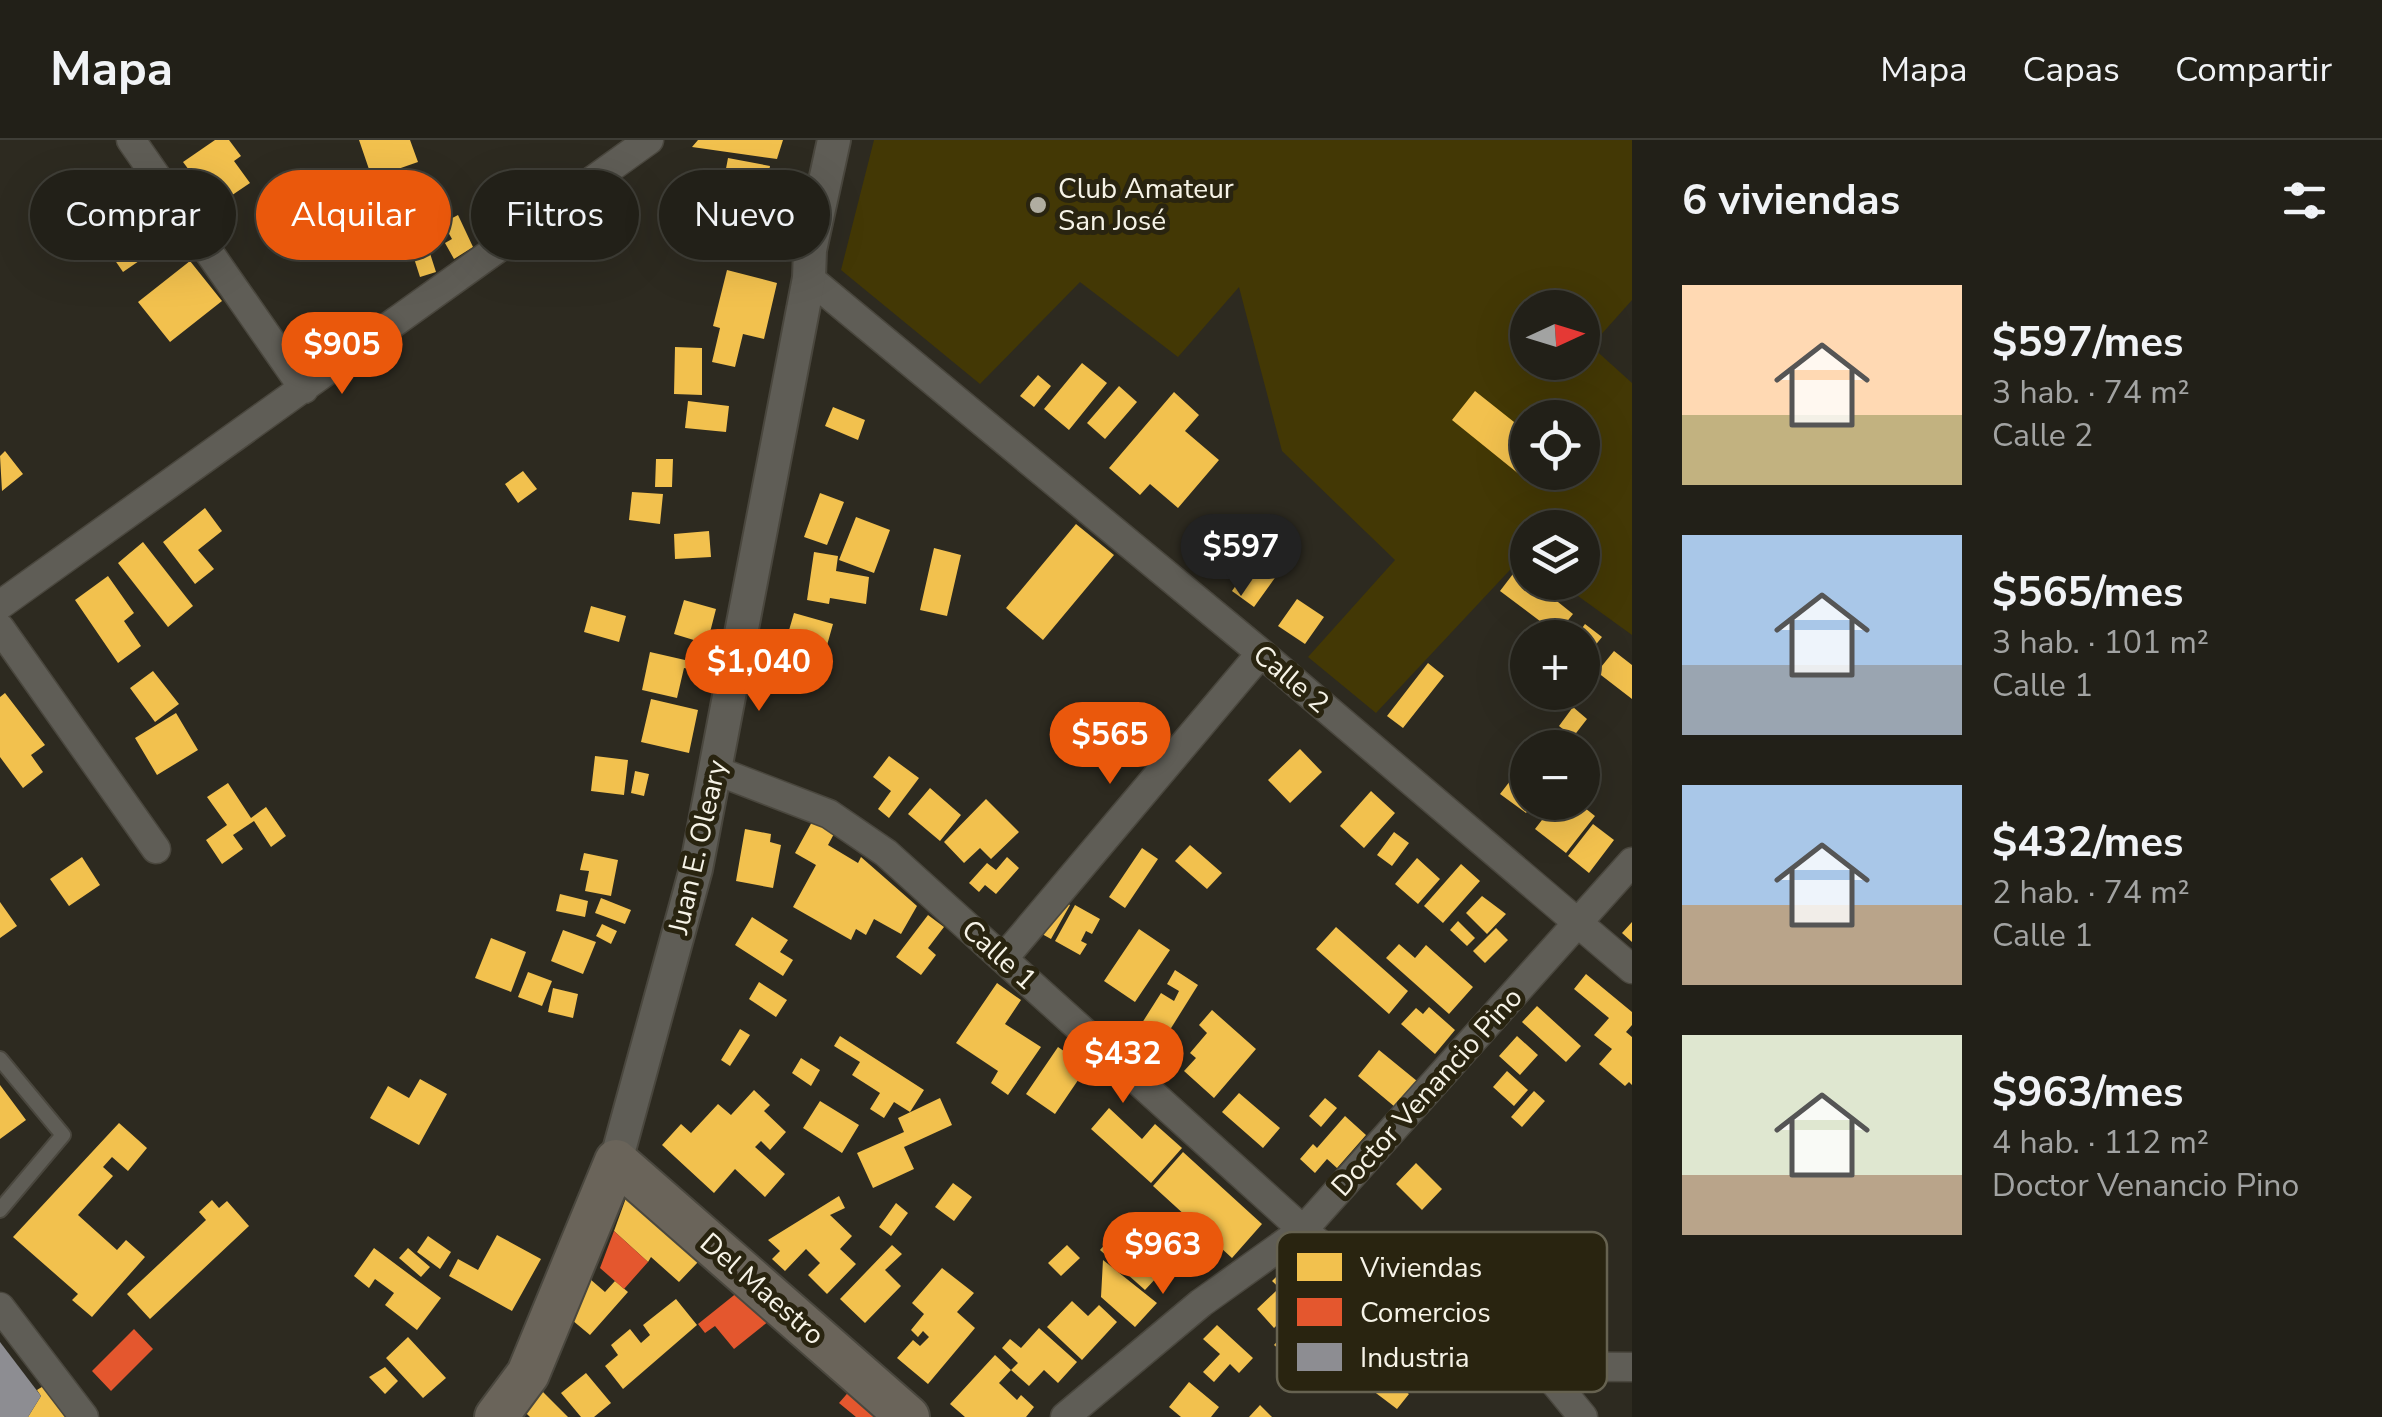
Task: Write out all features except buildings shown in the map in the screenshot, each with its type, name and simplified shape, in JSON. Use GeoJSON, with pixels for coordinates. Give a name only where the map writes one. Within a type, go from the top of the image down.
{"type":"FeatureCollection","features":[{"type":"Feature","properties":{"kind":"main road","name":"Juan E. Oleary"},"geometry":{"type":"LineString","coordinates":[[496,1417],[528,1374],[616,1161]]}},
{"type":"Feature","properties":{"kind":"main road","name":"Del Maestro"},"geometry":{"type":"LineString","coordinates":[[616,1161],[908,1417]]}},
{"type":"Feature","properties":{"kind":"street"},"geometry":{"type":"LineString","coordinates":[[131,140],[304,389]]}},
{"type":"Feature","properties":{"kind":"street"},"geometry":{"type":"LineString","coordinates":[[0,605],[649,140]]}},
{"type":"Feature","properties":{"kind":"street","name":"Juan E. Oleary"},"geometry":{"type":"LineString","coordinates":[[616,1161],[696,869],[717,771],[834,140]]}},
{"type":"Feature","properties":{"kind":"street","name":"Calle 2"},"geometry":{"type":"LineString","coordinates":[[809,264],[1632,969]]}},
{"type":"Feature","properties":{"kind":"street"},"geometry":{"type":"LineString","coordinates":[[0,628],[156,849]]}},
{"type":"Feature","properties":{"kind":"street"},"geometry":{"type":"LineString","coordinates":[[1003,959],[1261,653]]}},
{"type":"Feature","properties":{"kind":"street","name":"Calle 1"},"geometry":{"type":"LineString","coordinates":[[717,771],[829,814],[886,853],[1305,1232]]}},
{"type":"Feature","properties":{"kind":"street","name":"Doctor Venancio Pino"},"geometry":{"type":"LineString","coordinates":[[1300,1232],[1632,862]]}},
{"type":"Feature","properties":{"kind":"street","name":"Doctor Venancio Pino"},"geometry":{"type":"LineString","coordinates":[[1065,1417],[1200,1304],[1277,1249]]}},
{"type":"Feature","properties":{"kind":"street"},"geometry":{"type":"LineString","coordinates":[[0,1307],[84,1417]]}},
{"type":"Feature","properties":{"kind":"street","name":"Calle 1"},"geometry":{"type":"LineString","coordinates":[[1607,1368],[1632,1368]]}},
{"type":"Feature","properties":{"kind":"street"},"geometry":{"type":"LineString","coordinates":[[1562,1392],[1583,1417]]}},
{"type":"Feature","properties":{"kind":"lane"},"geometry":{"type":"LineString","coordinates":[[0,1059],[63,1135],[0,1210]]}},
{"type":"Feature","properties":{"kind":"shaded area"},"geometry":{"type":"Polygon","coordinates":[[[874,140],[1632,140],[1632,300],[1600,336],[1600,290],[1510,290],[1510,380],[1600,380],[1600,354],[1632,383],[1632,635],[1584,600],[1600,600],[1600,510],[1510,510],[1510,570],[1376,713],[1308,657],[1395,560],[1282,451],[1239,287],[1178,357],[1080,282],[980,384],[841,270],[874,140]]]}},
{"type":"Feature","properties":{"kind":"place","name":"Club Amateur San José"},"geometry":{"type":"Point","coordinates":[1038,205]}}]}
